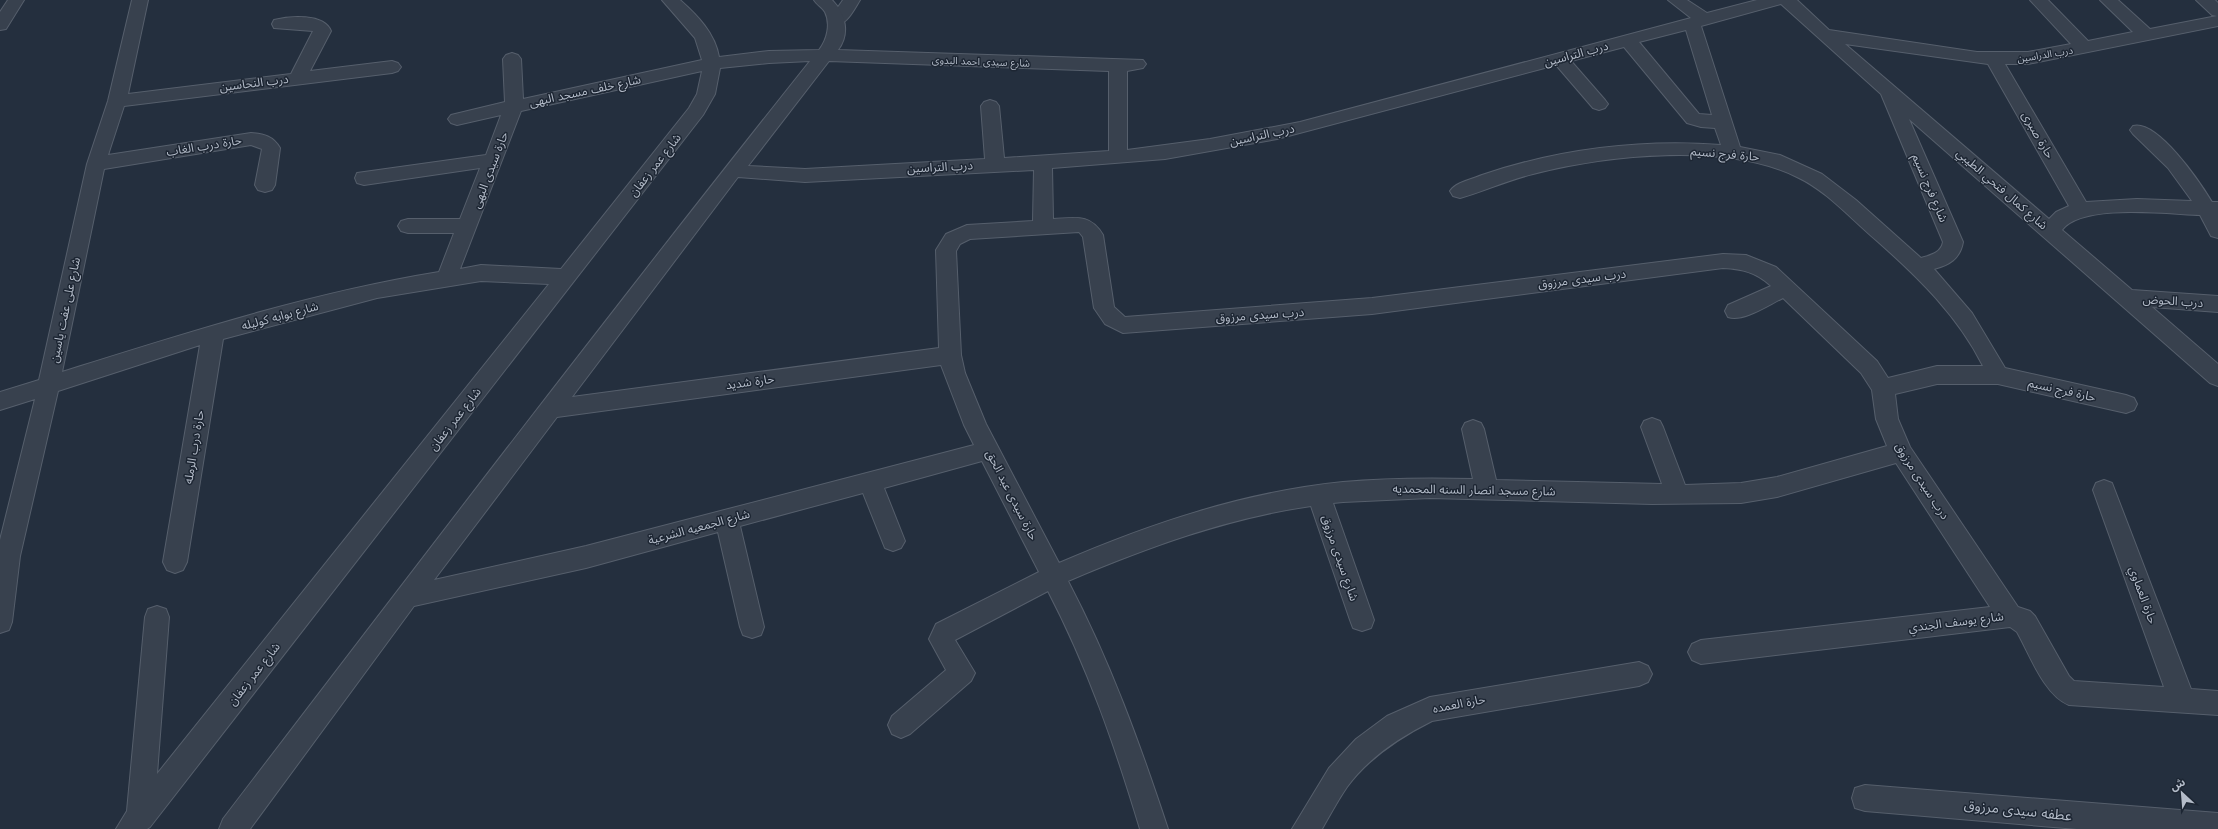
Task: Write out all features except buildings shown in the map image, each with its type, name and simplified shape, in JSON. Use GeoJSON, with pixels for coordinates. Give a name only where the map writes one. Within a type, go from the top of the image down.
{"type":"FeatureCollection","features":[{"type":"Feature","properties":{"kind":"street"},"geometry":{"type":"LineString","coordinates":[[0,2],[10,0]]}},
{"type":"Feature","properties":{"kind":"street"},"geometry":{"type":"LineString","coordinates":[[0,25],[16,0]]}},
{"type":"Feature","properties":{"kind":"street","name":"شارع على عفت ياسين"},"geometry":{"type":"LineString","coordinates":[[0,622],[8,556],[49,384],[96,164],[117,101],[140,0]]}},
{"type":"Feature","properties":{"kind":"street","name":"شارع عمر زعفان"},"geometry":{"type":"LineString","coordinates":[[135,823],[697,111],[707,95],[712,63],[709,46],[702,32],[688,15],[670,0]]}},
{"type":"Feature","properties":{"kind":"street"},"geometry":{"type":"LineString","coordinates":[[233,829],[550,408],[733,170],[833,44],[837,32],[837,20],[833,11],[822,0]]}},
{"type":"Feature","properties":{"kind":"street"},"geometry":{"type":"LineString","coordinates":[[837,20],[852,0]]}},
{"type":"Feature","properties":{"kind":"street"},"geometry":{"type":"LineString","coordinates":[[1676,0],[1698,21],[1732,152]]}},
{"type":"Feature","properties":{"kind":"street","name":"درب التراسين"},"geometry":{"type":"LineString","coordinates":[[733,170],[754,174],[796,176],[1042,162],[1118,157],[1239,141],[1300,128],[1777,0]]}},
{"type":"Feature","properties":{"kind":"street","name":"شارع كمال فتحي الطيبي"},"geometry":{"type":"LineString","coordinates":[[1787,0],[1824,35],[2218,377]]}},
{"type":"Feature","properties":{"kind":"street"},"geometry":{"type":"LineString","coordinates":[[2038,0],[2084,47]]}},
{"type":"Feature","properties":{"kind":"street"},"geometry":{"type":"LineString","coordinates":[[2108,0],[2147,35]]}},
{"type":"Feature","properties":{"kind":"street"},"geometry":{"type":"LineString","coordinates":[[2204,0],[2218,11]]}},
{"type":"Feature","properties":{"kind":"street","name":"درب الدراسين"},"geometry":{"type":"LineString","coordinates":[[1824,35],[1994,59],[2028,58],[2218,21]]}},
{"type":"Feature","properties":{"kind":"street"},"geometry":{"type":"LineString","coordinates":[[280,24],[313,24],[321,28],[322,31],[298,78]]}},
{"type":"Feature","properties":{"kind":"street"},"geometry":{"type":"LineString","coordinates":[[1628,40],[1690,116],[1701,121],[1724,122]]}},
{"type":"Feature","properties":{"kind":"street","name":"شارع سيدى احمد البدوى"},"geometry":{"type":"LineString","coordinates":[[712,63],[769,57],[824,55],[1118,66],[1137,64]]}},
{"type":"Feature","properties":{"kind":"street"},"geometry":{"type":"LineString","coordinates":[[1559,58],[1599,104]]}},
{"type":"Feature","properties":{"kind":"street","name":"حارة سيدى البهى"},"geometry":{"type":"LineString","coordinates":[[447,277],[514,106],[512,59]]}},
{"type":"Feature","properties":{"kind":"street","name":"حارة صبرى"},"geometry":{"type":"LineString","coordinates":[[1994,59],[2081,210]]}},
{"type":"Feature","properties":{"kind":"street","name":"شارع خلف مسجد البهى"},"geometry":{"type":"LineString","coordinates":[[457,119],[712,63]]}},
{"type":"Feature","properties":{"kind":"street"},"geometry":{"type":"LineString","coordinates":[[1118,66],[1118,157]]}},
{"type":"Feature","properties":{"kind":"street","name":"درب النحاسين"},"geometry":{"type":"LineString","coordinates":[[117,101],[392,67]]}},
{"type":"Feature","properties":{"kind":"street","name":"شارع فرج نسيم"},"geometry":{"type":"LineString","coordinates":[[1888,90],[1953,242],[1951,252],[1947,256],[1918,266]]}},
{"type":"Feature","properties":{"kind":"street"},"geometry":{"type":"LineString","coordinates":[[990,106],[995,164]]}},
{"type":"Feature","properties":{"kind":"street"},"geometry":{"type":"LineString","coordinates":[[2139,130],[2162,149],[2182,171],[2212,209],[2218,231]]}},
{"type":"Feature","properties":{"kind":"street","name":"حارة درب الغاب"},"geometry":{"type":"LineString","coordinates":[[96,164],[251,139],[261,140],[269,144],[272,148],[265,185]]}},
{"type":"Feature","properties":{"kind":"street","name":"حارة فرج نسيم"},"geometry":{"type":"LineString","coordinates":[[1460,191],[1503,175],[1591,157],[1684,150],[1732,152],[1772,159],[1805,172],[1833,192],[1918,266],[1964,317],[1985,346],[1998,375]]}},
{"type":"Feature","properties":{"kind":"street"},"geometry":{"type":"LineString","coordinates":[[364,178],[494,160]]}},
{"type":"Feature","properties":{"kind":"street"},"geometry":{"type":"LineString","coordinates":[[1042,162],[1043,227]]}},
{"type":"Feature","properties":{"kind":"street"},"geometry":{"type":"LineString","coordinates":[[2051,231],[2063,216],[2081,210],[2112,206],[2212,209]]}},
{"type":"Feature","properties":{"kind":"street","name":"درب سيدى مرزوق"},"geometry":{"type":"LineString","coordinates":[[1043,227],[1079,225],[1091,231],[1094,235],[1104,308],[1115,322],[1123,325],[1372,306],[1734,260],[1758,266],[1769,272],[1869,367],[1883,388],[1887,419],[1902,452],[2010,616]]}},
{"type":"Feature","properties":{"kind":"street"},"geometry":{"type":"LineString","coordinates":[[408,226],[468,226]]}},
{"type":"Feature","properties":{"kind":"street","name":"حارة سيدى عبد الحق"},"geometry":{"type":"LineString","coordinates":[[1043,227],[967,232],[953,238],[948,244],[946,250],[950,355],[963,399],[1085,638],[1113,706],[1140,781],[1154,829]]}},
{"type":"Feature","properties":{"kind":"street","name":"شارع بوابه كوليله"},"geometry":{"type":"LineString","coordinates":[[0,401],[49,384],[213,333],[377,290],[447,277],[481,273],[567,277]]}},
{"type":"Feature","properties":{"kind":"street"},"geometry":{"type":"LineString","coordinates":[[1735,311],[1785,288]]}},
{"type":"Feature","properties":{"kind":"street","name":"درب الحوض"},"geometry":{"type":"LineString","coordinates":[[2127,298],[2218,304]]}},
{"type":"Feature","properties":{"kind":"street","name":"حارة درب الرمله"},"geometry":{"type":"LineString","coordinates":[[175,562],[213,333]]}},
{"type":"Feature","properties":{"kind":"street","name":"حارة شديد"},"geometry":{"type":"LineString","coordinates":[[550,408],[950,355]]}},
{"type":"Feature","properties":{"kind":"street","name":"حارة فرج نسيم"},"geometry":{"type":"LineString","coordinates":[[1883,388],[1937,375],[1998,375],[2126,404]]}},
{"type":"Feature","properties":{"kind":"street"},"geometry":{"type":"LineString","coordinates":[[1652,427],[1677,493]]}},
{"type":"Feature","properties":{"kind":"street"},"geometry":{"type":"LineString","coordinates":[[1473,429],[1487,490]]}},
{"type":"Feature","properties":{"kind":"street","name":"شارع الجمعيه الشرعية"},"geometry":{"type":"LineString","coordinates":[[407,596],[586,557],[989,450]]}},
{"type":"Feature","properties":{"kind":"street","name":"شارع مسجد انصار السنه المحمديه"},"geometry":{"type":"LineString","coordinates":[[901,725],[962,673],[942,642],[941,639],[945,632],[1054,577],[1117,549],[1184,526],[1251,508],[1319,496],[1384,489],[1722,494],[1759,490],[1902,452]]}},
{"type":"Feature","properties":{"kind":"street"},"geometry":{"type":"LineString","coordinates":[[870,482],[893,542]]}},
{"type":"Feature","properties":{"kind":"street","name":"حارة العماوي"},"geometry":{"type":"LineString","coordinates":[[2104,490],[2182,700]]}},
{"type":"Feature","properties":{"kind":"street","name":"شارع سيدى مرزوق"},"geometry":{"type":"LineString","coordinates":[[1319,496],[1362,620]]}},
{"type":"Feature","properties":{"kind":"street"},"geometry":{"type":"LineString","coordinates":[[727,519],[752,627]]}},
{"type":"Feature","properties":{"kind":"street","name":"شارع يوسف الجندي"},"geometry":{"type":"LineString","coordinates":[[1701,652],[2010,616],[2021,619],[2026,624],[2060,685],[2069,693],[2182,700],[2218,704]]}},
{"type":"Feature","properties":{"kind":"street"},"geometry":{"type":"LineString","coordinates":[[135,823],[157,617]]}},
{"type":"Feature","properties":{"kind":"street","name":"حارة العمده"},"geometry":{"type":"LineString","coordinates":[[1306,829],[1338,777],[1365,748],[1396,725],[1430,709],[1640,674]]}},
{"type":"Feature","properties":{"kind":"street","name":"عطفه سيدى مرزوق"},"geometry":{"type":"LineString","coordinates":[[1865,798],[2218,827]]}}]}
